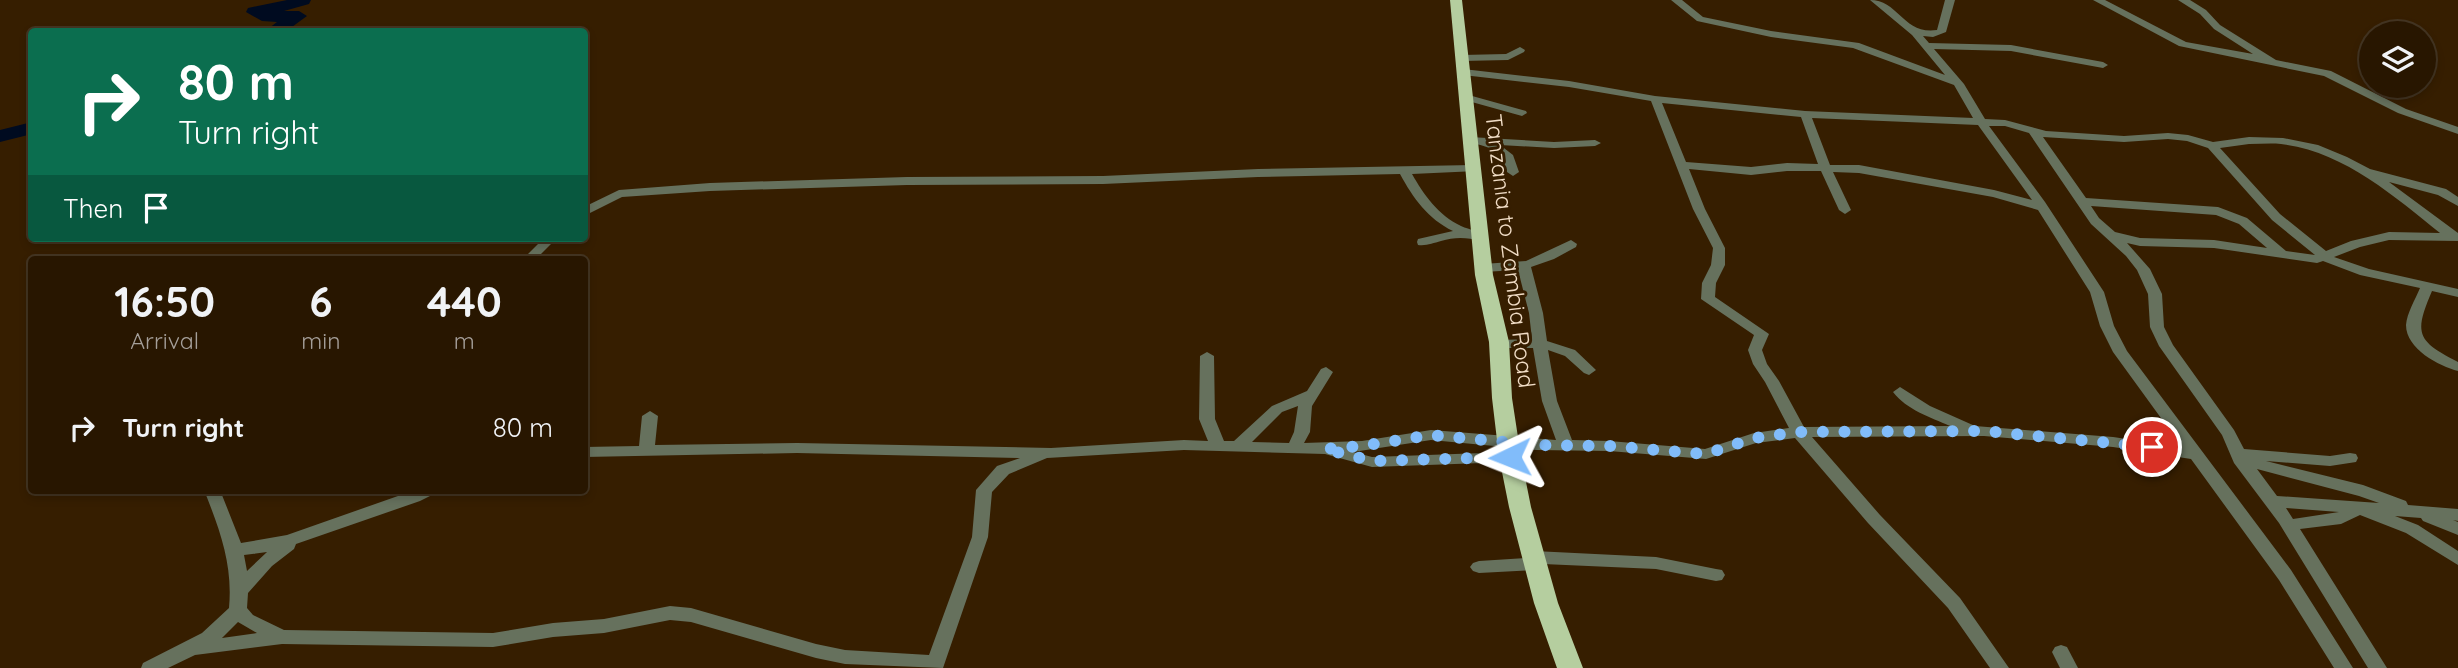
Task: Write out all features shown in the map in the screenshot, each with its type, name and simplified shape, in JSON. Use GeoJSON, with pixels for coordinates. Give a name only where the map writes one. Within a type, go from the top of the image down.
{"type":"FeatureCollection","features":[{"type":"Feature","properties":{"kind":"highway","name":"Tanzania to Zambia Road"},"geometry":{"type":"LineString","coordinates":[[1456,0],[1465,97],[1478,141],[1474,169],[1475,235],[1499,344],[1502,398],[1509,449],[1546,603],[1570,668]]}},
{"type":"Feature","properties":{"kind":"street"},"geometry":{"type":"LineString","coordinates":[[1676,0],[1700,19],[1771,34],[1855,45],[1959,84]]}},
{"type":"Feature","properties":{"kind":"street"},"geometry":{"type":"LineString","coordinates":[[1875,0],[1915,33],[1959,84],[1980,122],[2042,207],[2097,292],[2120,352],[2285,575],[2344,668]]}},
{"type":"Feature","properties":{"kind":"street"},"geometry":{"type":"LineString","coordinates":[[1915,33],[1941,32],[1950,0]]}},
{"type":"Feature","properties":{"kind":"street"},"geometry":{"type":"LineString","coordinates":[[2098,0],[2189,46],[2327,73],[2402,111],[2458,131]]}},
{"type":"Feature","properties":{"kind":"street"},"geometry":{"type":"LineString","coordinates":[[2183,0],[2267,60]]}},
{"type":"Feature","properties":{"kind":"street"},"geometry":{"type":"LineString","coordinates":[[1925,46],[2011,48],[2103,65]]}},
{"type":"Feature","properties":{"kind":"street"},"geometry":{"type":"LineString","coordinates":[[1463,65],[1508,57],[1520,50]]}},
{"type":"Feature","properties":{"kind":"street"},"geometry":{"type":"LineString","coordinates":[[1463,65],[1655,99],[1805,114],[2005,123],[2033,131],[2101,138],[2179,137],[2212,146],[2263,138],[2283,139],[2328,152],[2365,170],[2442,192],[2458,202]]}},
{"type":"Feature","properties":{"kind":"street"},"geometry":{"type":"LineString","coordinates":[[1465,97],[1522,113]]}},
{"type":"Feature","properties":{"kind":"street"},"geometry":{"type":"LineString","coordinates":[[1655,99],[1699,209],[1719,248],[1718,265],[1709,283],[1709,299],[1762,334],[1755,350],[1757,358],[1779,392],[1799,432],[1874,519],[1948,596],[2000,668]]}},
{"type":"Feature","properties":{"kind":"street"},"geometry":{"type":"LineString","coordinates":[[1805,114],[1833,188],[1845,211]]}},
{"type":"Feature","properties":{"kind":"street"},"geometry":{"type":"LineString","coordinates":[[2033,131],[2095,221],[2111,234],[2143,269],[2155,294],[2157,327],[2161,337],[2230,434],[2239,456],[2289,524],[2378,668]]}},
{"type":"Feature","properties":{"kind":"street"},"geometry":{"type":"LineString","coordinates":[[1478,141],[1573,146],[1595,143]]}},
{"type":"Feature","properties":{"kind":"street"},"geometry":{"type":"LineString","coordinates":[[1478,141],[1509,157],[1513,172]]}},
{"type":"Feature","properties":{"kind":"street"},"geometry":{"type":"LineString","coordinates":[[2212,146],[2276,217],[2324,256],[2351,268],[2427,288],[2458,293]]}},
{"type":"Feature","properties":{"kind":"street"},"geometry":{"type":"LineString","coordinates":[[1683,165],[1755,172],[1784,167],[1826,167],[1902,177],[1994,194],[2042,207]]}},
{"type":"Feature","properties":{"kind":"street"},"geometry":{"type":"LineString","coordinates":[[588,210],[619,194],[710,187],[907,181],[1103,180],[1258,173],[1405,173],[1474,169]]}},
{"type":"Feature","properties":{"kind":"street"},"geometry":{"type":"LineString","coordinates":[[2365,170],[2456,237]]}},
{"type":"Feature","properties":{"kind":"street"},"geometry":{"type":"LineString","coordinates":[[1405,173],[1421,202],[1433,215],[1451,226],[1475,235]]}},
{"type":"Feature","properties":{"kind":"street"},"geometry":{"type":"LineString","coordinates":[[2084,202],[2218,211],[2244,220],[2281,253]]}},
{"type":"Feature","properties":{"kind":"street"},"geometry":{"type":"LineString","coordinates":[[2111,234],[2140,242],[2200,243],[2317,259],[2384,237],[2456,237]]}},
{"type":"Feature","properties":{"kind":"street"},"geometry":{"type":"LineString","coordinates":[[1423,242],[1443,236],[1475,235]]}},
{"type":"Feature","properties":{"kind":"street"},"geometry":{"type":"LineString","coordinates":[[532,256],[547,242]]}},
{"type":"Feature","properties":{"kind":"street"},"geometry":{"type":"LineString","coordinates":[[1483,268],[1524,267],[1541,262],[1570,244]]}},
{"type":"Feature","properties":{"kind":"street"},"geometry":{"type":"LineString","coordinates":[[1524,267],[1553,412],[1567,446]]}},
{"type":"Feature","properties":{"kind":"street"},"geometry":{"type":"LineString","coordinates":[[2427,288],[2414,322],[2415,332],[2427,349],[2458,367]]}},
{"type":"Feature","properties":{"kind":"street"},"geometry":{"type":"LineString","coordinates":[[1499,344],[1538,344],[1561,348],[1579,359],[1589,370]]}},
{"type":"Feature","properties":{"kind":"street"},"geometry":{"type":"LineString","coordinates":[[1207,356],[1207,419],[1218,446]]}},
{"type":"Feature","properties":{"kind":"street"},"geometry":{"type":"LineString","coordinates":[[1294,449],[1304,426],[1305,406],[1326,372]]}},
{"type":"Feature","properties":{"kind":"street"},"geometry":{"type":"LineString","coordinates":[[1900,392],[1912,403],[1973,431]]}},
{"type":"Feature","properties":{"kind":"street"},"geometry":{"type":"LineString","coordinates":[[1237,447],[1277,409],[1312,394]]}},
{"type":"Feature","properties":{"kind":"street"},"geometry":{"type":"LineString","coordinates":[[646,451],[650,416]]}},
{"type":"Feature","properties":{"kind":"street"},"geometry":{"type":"LineString","coordinates":[[1324,449],[1372,461],[1567,446],[1706,454],[1754,438],[1799,432],[1973,431],[2113,442],[2195,454]]}},
{"type":"Feature","properties":{"kind":"street"},"geometry":{"type":"LineString","coordinates":[[588,452],[797,448],[1051,453],[1218,446],[1324,449],[1431,435],[1509,449]]}},
{"type":"Feature","properties":{"kind":"street"},"geometry":{"type":"LineString","coordinates":[[191,649],[282,636],[493,640],[553,630],[604,626],[670,613],[691,615],[845,657],[935,666],[980,537],[984,490],[1003,470],[1051,453]]}},
{"type":"Feature","properties":{"kind":"street"},"geometry":{"type":"LineString","coordinates":[[2239,456],[2330,461],[2350,458]]}},
{"type":"Feature","properties":{"kind":"street"},"geometry":{"type":"LineString","coordinates":[[2239,456],[2302,477],[2363,491],[2458,529]]}},
{"type":"Feature","properties":{"kind":"street"},"geometry":{"type":"LineString","coordinates":[[150,668],[218,633],[238,610],[240,590],[237,549],[214,494]]}},
{"type":"Feature","properties":{"kind":"street"},"geometry":{"type":"LineString","coordinates":[[237,549],[278,545],[420,494]]}},
{"type":"Feature","properties":{"kind":"street"},"geometry":{"type":"LineString","coordinates":[[2270,501],[2458,515]]}},
{"type":"Feature","properties":{"kind":"street"},"geometry":{"type":"LineString","coordinates":[[2289,524],[2341,518],[2357,507]]}},
{"type":"Feature","properties":{"kind":"street"},"geometry":{"type":"LineString","coordinates":[[2357,507],[2412,529],[2458,559]]}},
{"type":"Feature","properties":{"kind":"street"},"geometry":{"type":"LineString","coordinates":[[240,590],[266,562],[298,538]]}},
{"type":"Feature","properties":{"kind":"street"},"geometry":{"type":"LineString","coordinates":[[1479,567],[1535,560],[1656,563],[1716,575]]}},
{"type":"Feature","properties":{"kind":"street"},"geometry":{"type":"LineString","coordinates":[[238,610],[247,620],[282,636]]}},
{"type":"Feature","properties":{"kind":"waterway"},"geometry":{"type":"LineString","coordinates":[[279,28],[299,16],[268,17],[254,12],[303,0]]}},
{"type":"Feature","properties":{"kind":"waterway"},"geometry":{"type":"LineString","coordinates":[[0,136],[28,129]]}},
{"type":"Feature","properties":{"kind":"route"},"geometry":{"type":"LineString","coordinates":[[1510,457],[1372,461],[1357,460],[1324,449],[1431,435],[1536,445],[1609,446],[1706,454],[1769,435],[1825,431],[2011,432],[2152,447]]}}]}
